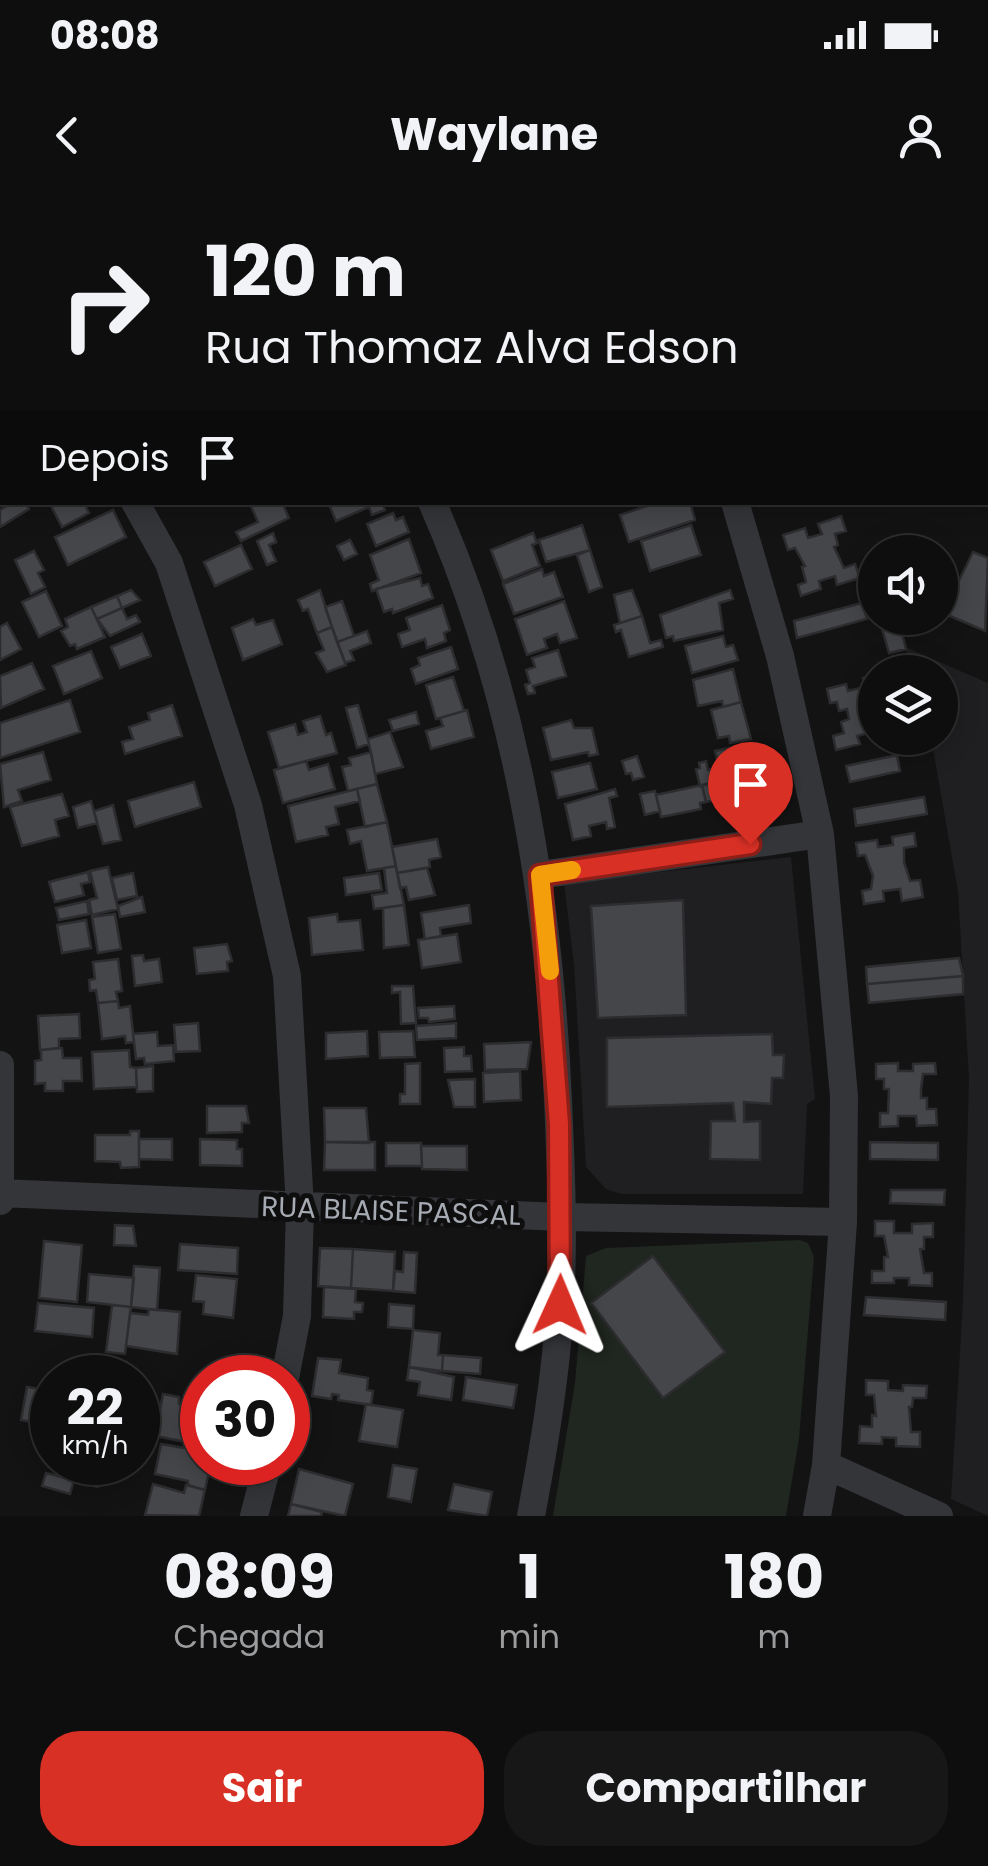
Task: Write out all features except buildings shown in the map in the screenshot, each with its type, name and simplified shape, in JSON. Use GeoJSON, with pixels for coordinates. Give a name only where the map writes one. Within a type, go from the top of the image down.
{"type":"FeatureCollection","features":[{"type":"Feature","properties":{"kind":"street"},"geometry":{"type":"LineString","coordinates":[[137,505],[168,563],[248,805],[287,976],[300,1208],[297,1316],[289,1355]]}},
{"type":"Feature","properties":{"kind":"street"},"geometry":{"type":"LineString","coordinates":[[433,505],[464,578],[492,662],[540,875],[556,1056],[562,1217],[554,1366],[531,1516]]}},
{"type":"Feature","properties":{"kind":"street"},"geometry":{"type":"LineString","coordinates":[[736,505],[780,656],[820,834],[844,1096],[843,1222],[826,1465],[817,1516]]}},
{"type":"Feature","properties":{"kind":"street"},"geometry":{"type":"LineString","coordinates":[[540,875],[820,834]]}},
{"type":"Feature","properties":{"kind":"street"},"geometry":{"type":"LineString","coordinates":[[0,1064],[0,1196]]}},
{"type":"Feature","properties":{"kind":"street","name":"RUA BLAISE PASCAL"},"geometry":{"type":"LineString","coordinates":[[0,1196],[562,1217],[843,1222]]}},
{"type":"Feature","properties":{"kind":"street"},"geometry":{"type":"LineString","coordinates":[[826,1465],[939,1516]]}},
{"type":"Feature","properties":{"kind":"street"},"geometry":{"type":"LineString","coordinates":[[254,1516],[262,1485]]}},
{"type":"Feature","properties":{"kind":"shaded area"},"geometry":{"type":"Polygon","coordinates":[[[905,647],[923,655],[908,655],[905,647]]]}},
{"type":"Feature","properties":{"kind":"shaded area"},"geometry":{"type":"Polygon","coordinates":[[[958,670],[988,683],[988,1516],[951,1499],[963,1302],[969,1079],[958,891],[934,755],[958,755],[958,670]]]}},
{"type":"Feature","properties":{"kind":"shaded area"},"geometry":{"type":"Polygon","coordinates":[[[791,857],[815,1099],[807,1104],[803,1194],[621,1194],[606,1189],[586,1167],[574,964],[564,883],[791,857]]]}},
{"type":"Feature","properties":{"kind":"shaded area"},"geometry":{"type":"Polygon","coordinates":[[[800,1240],[808,1243],[814,1257],[799,1439],[786,1516],[553,1516],[575,1383],[586,1256],[606,1248],[800,1240]]]}},
{"type":"Feature","properties":{"kind":"slow traffic"},"geometry":{"type":"LineString","coordinates":[[550,971],[540,875],[572,870]]}},
{"type":"Feature","properties":{"kind":"route"},"geometry":{"type":"LineString","coordinates":[[560,1305],[562,1217],[556,1056],[540,875],[750,844]]}}]}
